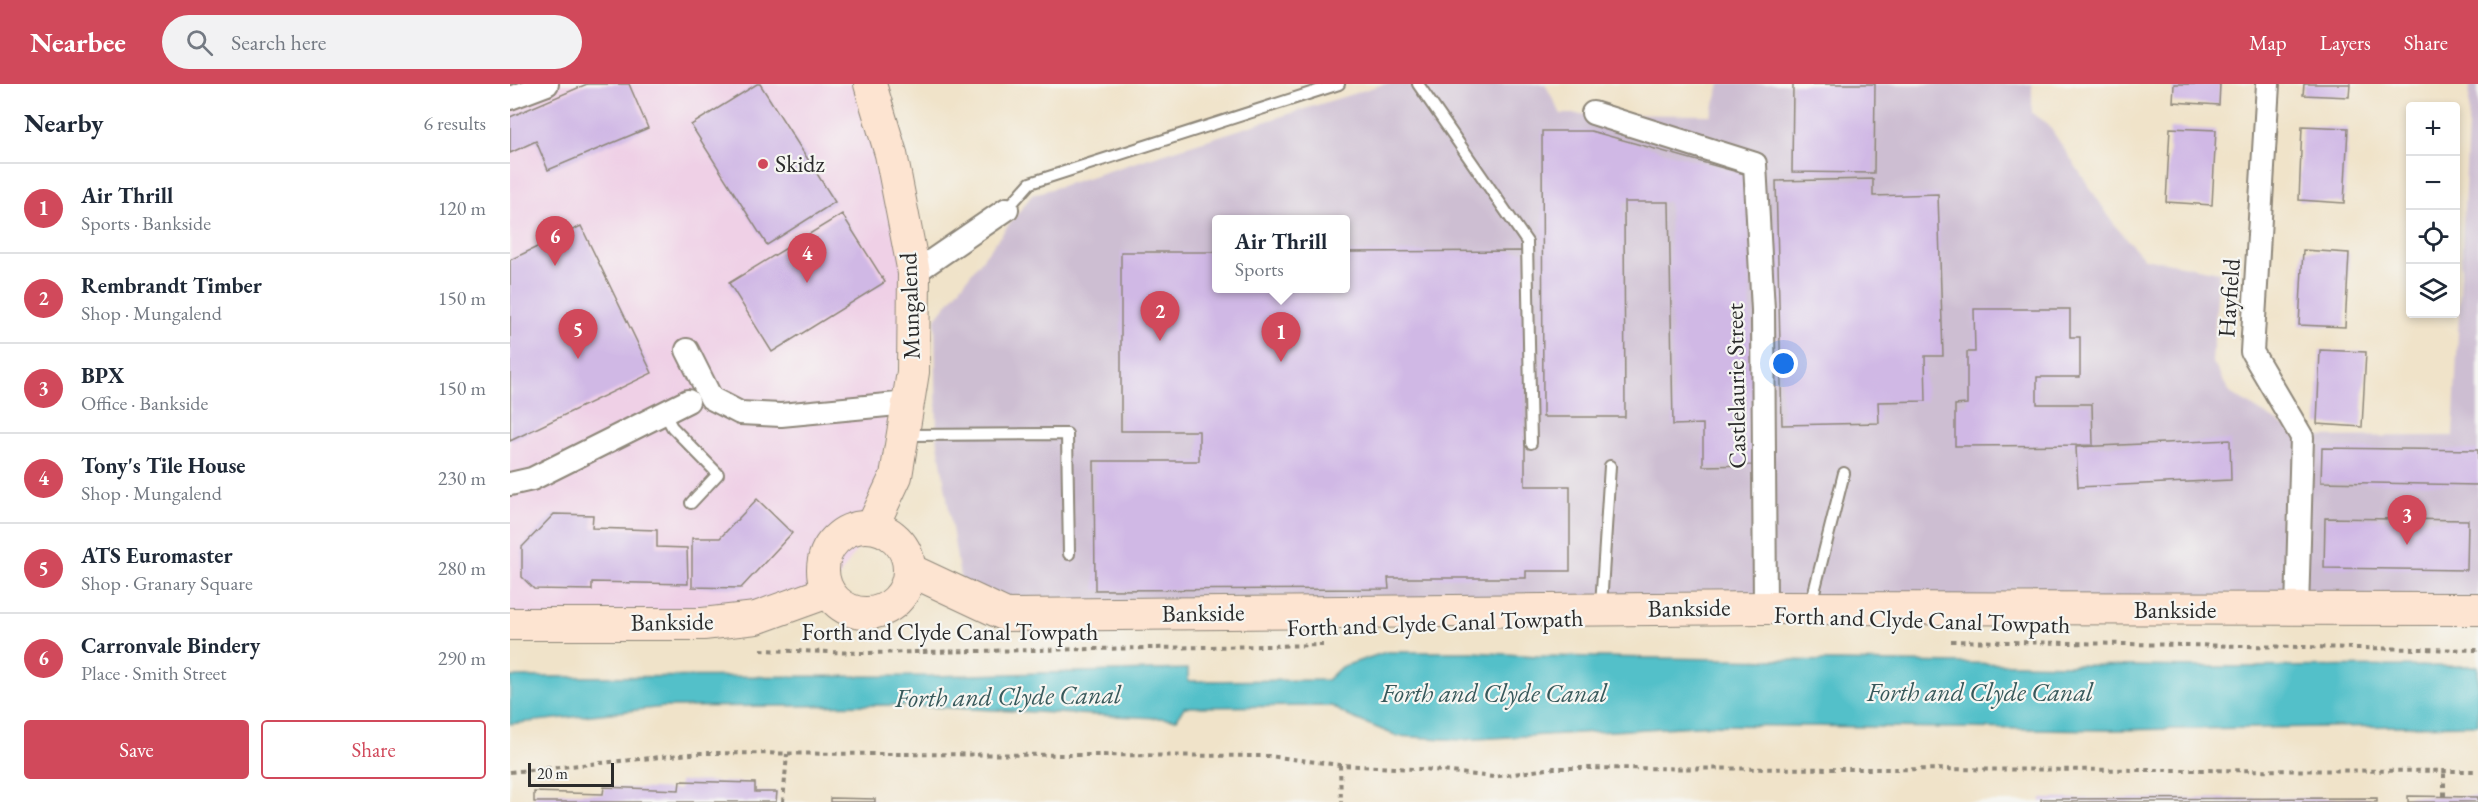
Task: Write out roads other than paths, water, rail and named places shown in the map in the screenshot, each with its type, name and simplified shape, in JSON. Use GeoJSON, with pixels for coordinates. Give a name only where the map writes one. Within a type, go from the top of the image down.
{"type":"FeatureCollection","features":[{"type":"Feature","properties":{"kind":"street"},"geometry":{"type":"LineString","coordinates":[[510,98],[547,84]]}},
{"type":"Feature","properties":{"kind":"street","name":"Mungalend"},"geometry":{"type":"LineString","coordinates":[[870,84],[891,154],[914,273],[913,372],[903,435],[896,476],[872,527]]}},
{"type":"Feature","properties":{"kind":"street","name":"Hayfield"},"geometry":{"type":"LineString","coordinates":[[2268,84],[2252,352],[2302,437],[2297,610]]}},
{"type":"Feature","properties":{"kind":"street","name":"Castlelaurie Street"},"geometry":{"type":"LineString","coordinates":[[1593,113],[1755,164],[1763,310],[1765,608]]}},
{"type":"Feature","properties":{"kind":"street"},"geometry":{"type":"LineString","coordinates":[[914,273],[1007,209]]}},
{"type":"Feature","properties":{"kind":"street"},"geometry":{"type":"LineString","coordinates":[[687,350],[711,398],[740,413],[781,415],[908,403]]}},
{"type":"Feature","properties":{"kind":"street"},"geometry":{"type":"LineString","coordinates":[[510,484],[532,479],[688,401]]}},
{"type":"Feature","properties":{"kind":"street"},"geometry":{"type":"LineString","coordinates":[[872,527],[887,531],[898,541],[907,553],[910,570],[907,585],[900,598],[882,611],[867,614],[852,611],[839,604],[828,592],[823,563],[828,549],[838,537],[851,529],[872,527]]}},
{"type":"Feature","properties":{"kind":"street","name":"Bankside"},"geometry":{"type":"LineString","coordinates":[[910,570],[1006,615],[1765,608],[2478,609]]}},
{"type":"Feature","properties":{"kind":"street","name":"Bankside"},"geometry":{"type":"LineString","coordinates":[[510,624],[703,624],[756,618],[828,592]]}},
{"type":"Feature","properties":{"kind":"lane"},"geometry":{"type":"LineString","coordinates":[[1007,209],[1030,183],[1339,84]]}},
{"type":"Feature","properties":{"kind":"lane"},"geometry":{"type":"LineString","coordinates":[[1418,84],[1527,242],[1531,443]]}},
{"type":"Feature","properties":{"kind":"lane"},"geometry":{"type":"LineString","coordinates":[[665,414],[672,427],[718,474],[691,503]]}},
{"type":"Feature","properties":{"kind":"lane"},"geometry":{"type":"LineString","coordinates":[[903,435],[1067,434],[1069,554]]}},
{"type":"Feature","properties":{"kind":"lane"},"geometry":{"type":"LineString","coordinates":[[1601,609],[1610,466]]}},
{"type":"Feature","properties":{"kind":"lane"},"geometry":{"type":"LineString","coordinates":[[1810,608],[1844,473]]}},
{"type":"Feature","properties":{"kind":"water","name":"Forth and Clyde Canal"},"geometry":{"type":"Polygon","coordinates":[[[1386,652],[2196,667],[2478,666],[2478,725],[2108,730],[1713,725],[1460,740],[1397,736],[1348,716],[1332,706],[1184,707],[1177,719],[891,705],[664,707],[510,724],[510,677],[933,676],[1188,669],[1188,681],[1327,680],[1341,667],[1386,652]]]}},
{"type":"Feature","properties":{"kind":"place","name":"Skidz"},"geometry":{"type":"Point","coordinates":[763,164]}},
{"type":"Feature","properties":{"kind":"place","name":"Carronvale Bindery"},"geometry":{"type":"Point","coordinates":[555,266]}},
{"type":"Feature","properties":{"kind":"place","name":"Tony's Tile House"},"geometry":{"type":"Point","coordinates":[807,283]}},
{"type":"Feature","properties":{"kind":"place","name":"Rembrandt Timber"},"geometry":{"type":"Point","coordinates":[1160,341]}},
{"type":"Feature","properties":{"kind":"place","name":"ATS Euromaster"},"geometry":{"type":"Point","coordinates":[578,359]}},
{"type":"Feature","properties":{"kind":"place","name":"Air Thrill"},"geometry":{"type":"Point","coordinates":[1281,362]}},
{"type":"Feature","properties":{"kind":"place","name":"BPX"},"geometry":{"type":"Point","coordinates":[2407,545]}}]}
